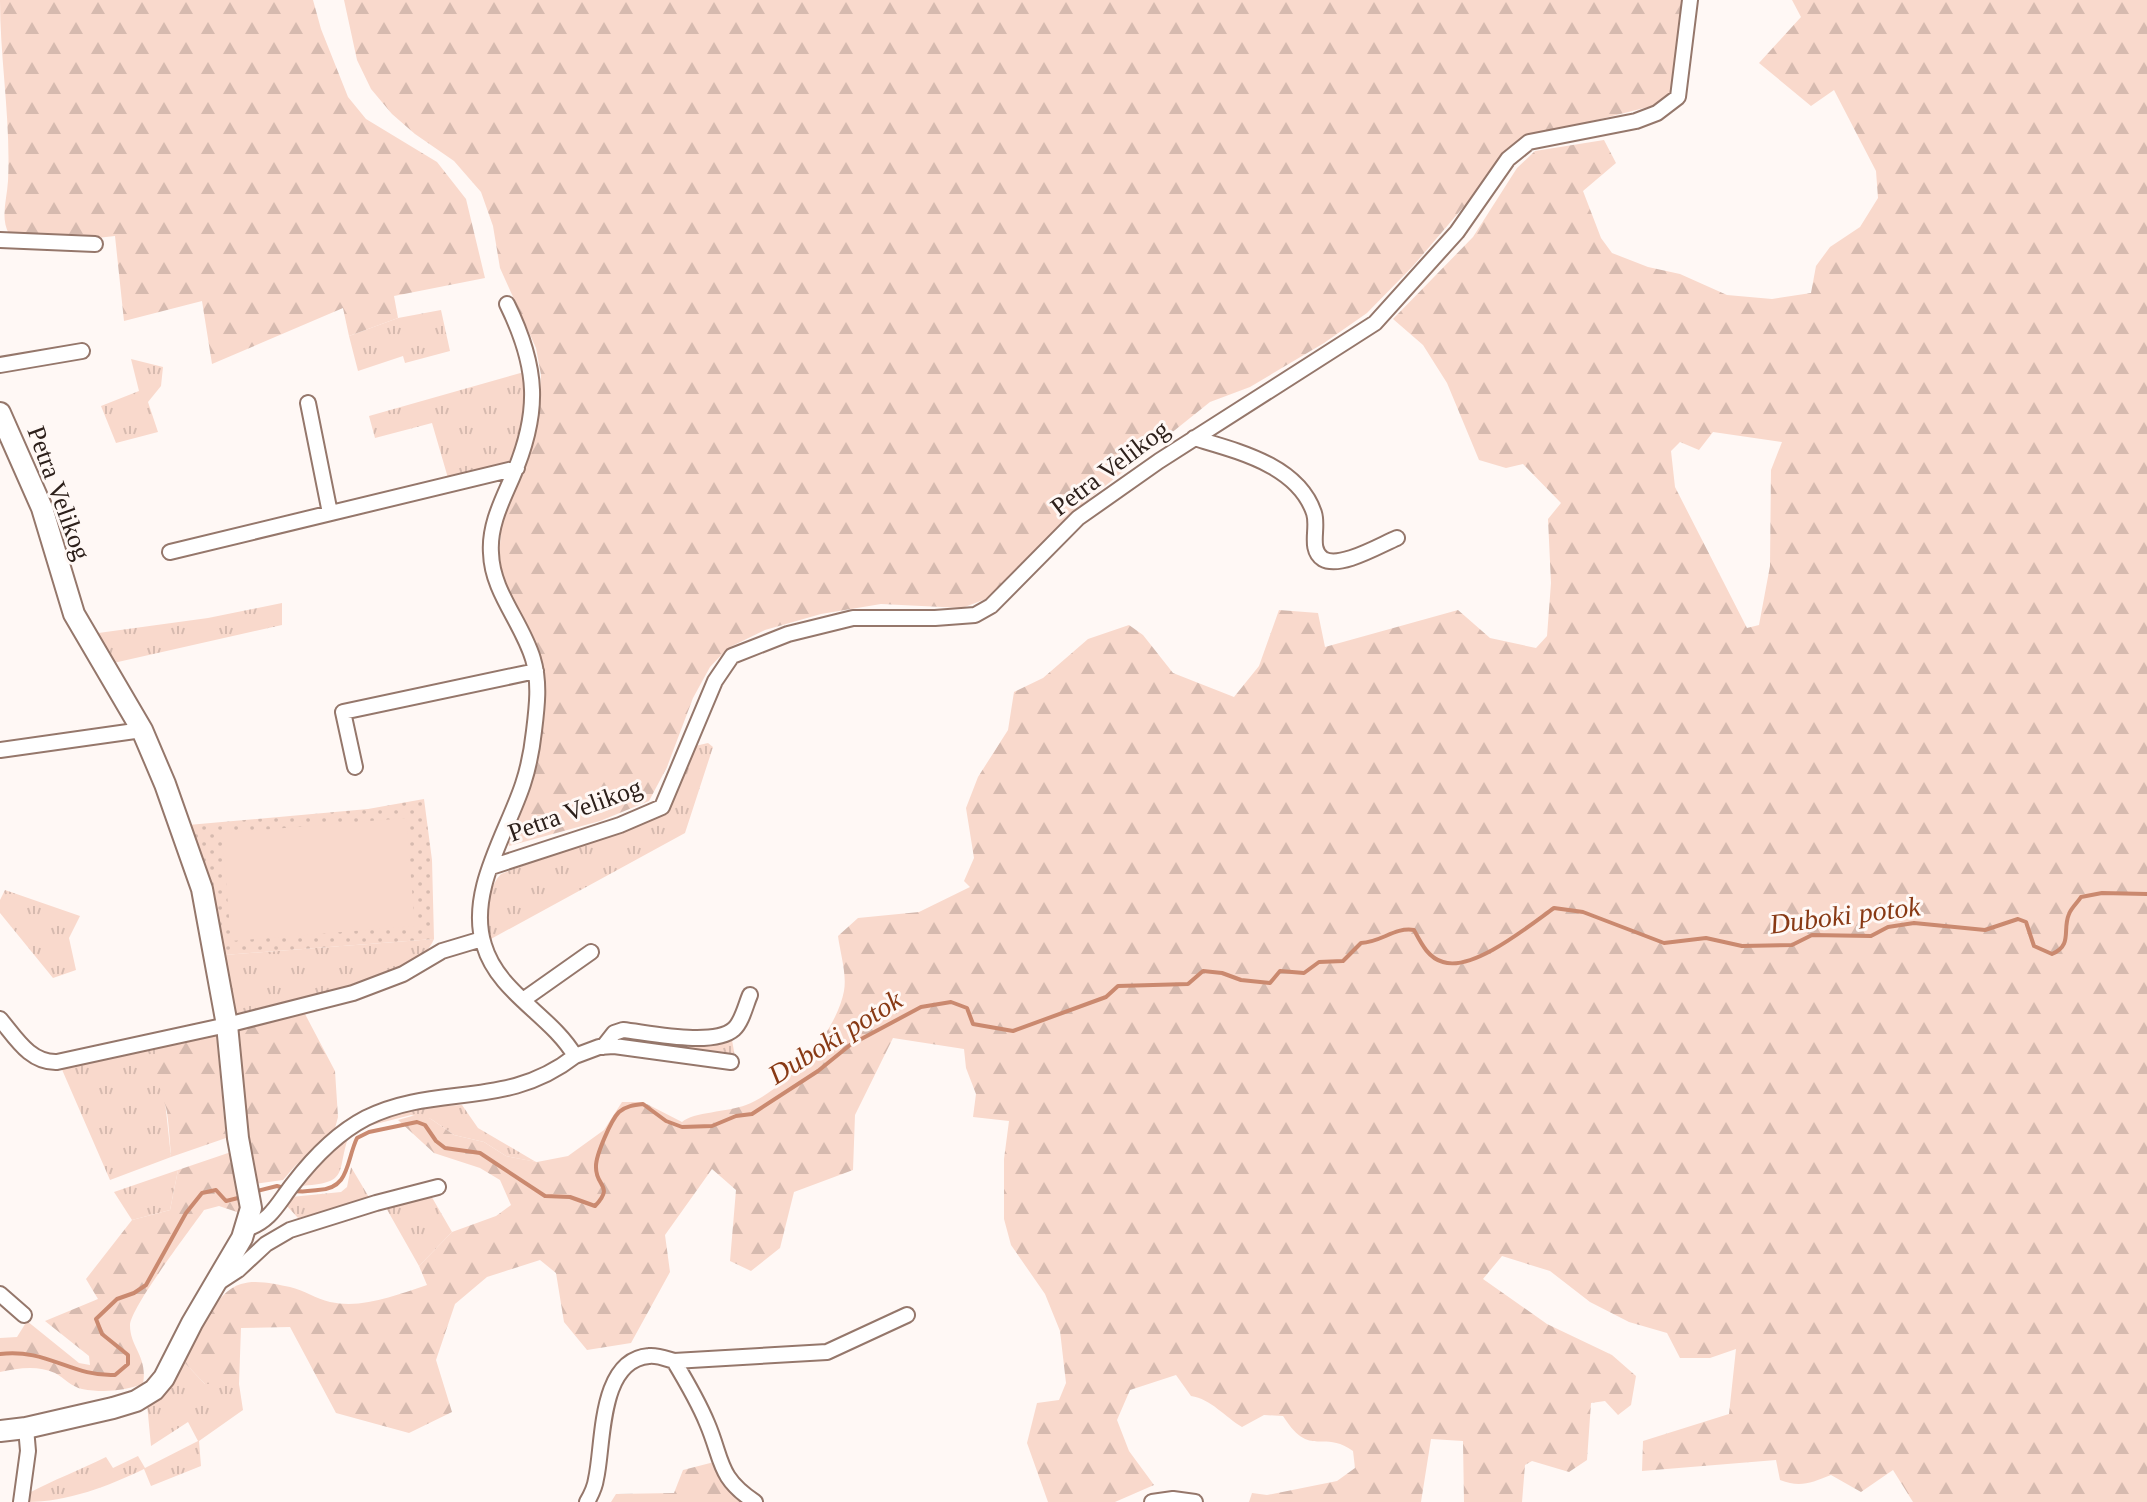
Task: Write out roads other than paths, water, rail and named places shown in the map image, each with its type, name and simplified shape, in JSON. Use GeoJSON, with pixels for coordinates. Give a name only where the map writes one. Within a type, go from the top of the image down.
{"type":"FeatureCollection","features":[{"type":"Feature","properties":{"kind":"street","name":"Petra Velikog"},"geometry":{"type":"LineString","coordinates":[[491,867],[620,825],[662,807],[715,681],[732,656],[788,634],[853,618],[975,615],[991,606],[1078,518],[1194,438],[1375,323],[1457,232],[1508,159],[1529,142],[1636,121],[1657,113],[1678,97],[1690,0]]}},
{"type":"Feature","properties":{"kind":"street"},"geometry":{"type":"LineString","coordinates":[[0,240],[95,244]]}},
{"type":"Feature","properties":{"kind":"street","name":"Petra Velikog"},"geometry":{"type":"LineString","coordinates":[[246,1229],[259,1225],[271,1216],[289,1189],[330,1144],[366,1118],[405,1104],[468,1097],[524,1085],[554,1073],[575,1056],[565,1040],[512,991],[488,955],[480,921],[482,897],[491,867],[529,766],[538,696],[536,671],[526,640],[503,598],[491,564],[492,530],[524,449],[531,417],[532,380],[525,345],[507,304]]}},
{"type":"Feature","properties":{"kind":"street"},"geometry":{"type":"LineString","coordinates":[[0,365],[82,351]]}},
{"type":"Feature","properties":{"kind":"street"},"geometry":{"type":"LineString","coordinates":[[308,403],[330,513]]}},
{"type":"Feature","properties":{"kind":"street","name":"Petra Velikog"},"geometry":{"type":"LineString","coordinates":[[0,413],[42,508],[74,614],[142,730],[165,784],[202,889],[227,1025],[238,1138],[251,1208],[246,1229],[164,1378],[154,1390],[136,1401],[26,1428],[0,1431]]}},
{"type":"Feature","properties":{"kind":"street"},"geometry":{"type":"LineString","coordinates":[[1194,438],[1245,454],[1295,483],[1315,516],[1315,547],[1320,558],[1342,561],[1397,538]]}},
{"type":"Feature","properties":{"kind":"street"},"geometry":{"type":"LineString","coordinates":[[170,552],[517,468]]}},
{"type":"Feature","properties":{"kind":"street"},"geometry":{"type":"LineString","coordinates":[[355,767],[343,712],[536,671]]}},
{"type":"Feature","properties":{"kind":"street"},"geometry":{"type":"LineString","coordinates":[[0,750],[142,730]]}},
{"type":"Feature","properties":{"kind":"street"},"geometry":{"type":"LineString","coordinates":[[0,1019],[31,1055],[48,1062],[227,1025],[353,993],[403,974],[442,951],[482,939]]}},
{"type":"Feature","properties":{"kind":"street"},"geometry":{"type":"LineString","coordinates":[[523,1000],[591,952]]}},
{"type":"Feature","properties":{"kind":"street"},"geometry":{"type":"LineString","coordinates":[[603,1047],[614,1033],[623,1030],[707,1038],[724,1035],[737,1025],[750,995]]}},
{"type":"Feature","properties":{"kind":"street"},"geometry":{"type":"LineString","coordinates":[[575,1056],[603,1047],[632,1047],[731,1062]]}},
{"type":"Feature","properties":{"kind":"street"},"geometry":{"type":"LineString","coordinates":[[214,1284],[223,1282],[266,1244],[290,1230],[438,1187]]}},
{"type":"Feature","properties":{"kind":"street"},"geometry":{"type":"LineString","coordinates":[[0,1294],[24,1315]]}},
{"type":"Feature","properties":{"kind":"street"},"geometry":{"type":"LineString","coordinates":[[587,1502],[596,1480],[605,1408],[628,1364],[651,1356],[674,1361],[827,1352],[907,1315]]}},
{"type":"Feature","properties":{"kind":"street"},"geometry":{"type":"LineString","coordinates":[[674,1361],[708,1423],[722,1468],[731,1483],[755,1502]]}},
{"type":"Feature","properties":{"kind":"street"},"geometry":{"type":"LineString","coordinates":[[21,1502],[28,1451],[26,1428]]}},
{"type":"Feature","properties":{"kind":"street"},"geometry":{"type":"LineString","coordinates":[[1152,1502],[1173,1499],[1195,1502]]}},
{"type":"Feature","properties":{"kind":"waterway","name":"Duboki potok"},"geometry":{"type":"LineString","coordinates":[[292,1190],[311,1191],[336,1185],[342,1179],[357,1138],[369,1132],[417,1122],[425,1125],[445,1148],[480,1153],[545,1196],[570,1197],[595,1206],[604,1190],[596,1173],[598,1154],[612,1122],[624,1108],[643,1104],[666,1121],[682,1127],[712,1126],[736,1116],[752,1114],[818,1071],[850,1045],[921,1007],[951,1002],[967,1008],[973,1024],[1013,1031],[1106,997],[1118,986],[1188,984],[1203,971],[1270,983],[1280,971],[1304,973],[1319,962],[1343,961],[1361,943],[1407,930],[1414,930],[1433,957],[1455,963],[1485,954],[1554,908],[1583,912],[1664,943],[1706,938],[1742,946],[1792,945],[1812,935],[1871,936],[1888,927],[1914,923],[1985,930],[2018,919],[2026,922],[2034,946],[2052,954],[2063,946],[2069,914],[2081,897],[2102,893],[2147,894]]}},
{"type":"Feature","properties":{"kind":"waterway","name":"Duboki potok"},"geometry":{"type":"LineString","coordinates":[[253,1192],[277,1186],[284,1188]]}},
{"type":"Feature","properties":{"kind":"waterway","name":"Duboki potok"},"geometry":{"type":"LineString","coordinates":[[0,1354],[31,1355],[85,1372],[115,1375],[128,1364],[128,1355],[102,1334],[96,1319],[117,1299],[146,1285],[186,1213],[202,1193],[216,1190],[226,1201],[242,1197]]}}]}
